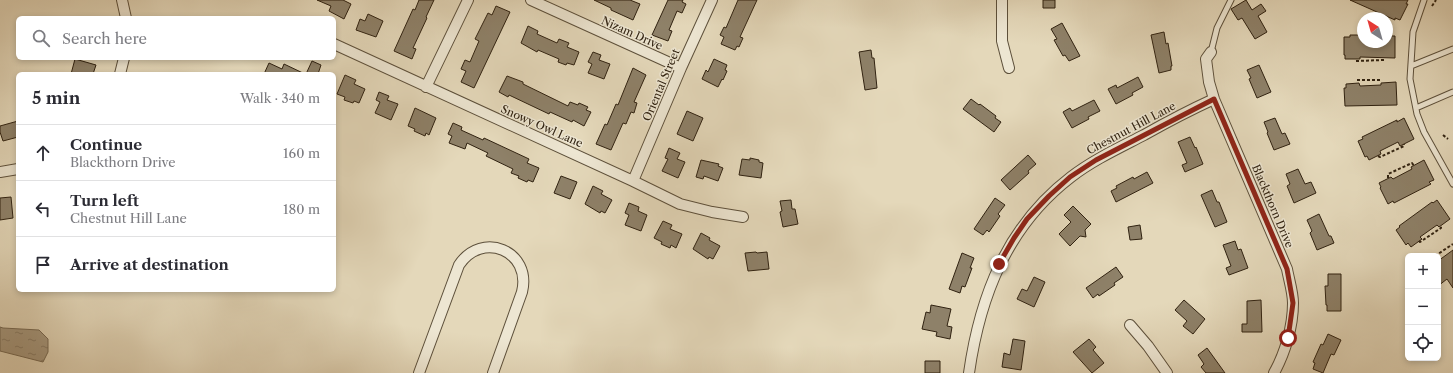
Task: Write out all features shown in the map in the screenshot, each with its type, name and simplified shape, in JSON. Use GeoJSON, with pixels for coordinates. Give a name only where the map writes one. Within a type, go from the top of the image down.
{"type":"FeatureCollection","features":[{"type":"Feature","properties":{"kind":"street"},"geometry":{"type":"LineString","coordinates":[[122,0],[126,16]]}},
{"type":"Feature","properties":{"kind":"street"},"geometry":{"type":"LineString","coordinates":[[426,87],[468,0]]}},
{"type":"Feature","properties":{"kind":"street","name":"Nizam Drive"},"geometry":{"type":"LineString","coordinates":[[531,0],[680,68]]}},
{"type":"Feature","properties":{"kind":"street","name":"Oriental Street"},"geometry":{"type":"LineString","coordinates":[[633,181],[680,68],[712,0]]}},
{"type":"Feature","properties":{"kind":"street"},"geometry":{"type":"LineString","coordinates":[[1002,0],[1002,40],[1009,68]]}},
{"type":"Feature","properties":{"kind":"street","name":"Snowy Owl Lane"},"geometry":{"type":"LineString","coordinates":[[336,45],[680,204],[743,218]]}},
{"type":"Feature","properties":{"kind":"street","name":"Blackthorn Drive"},"geometry":{"type":"LineString","coordinates":[[1211,52],[1206,59],[1209,82],[1214,99],[1287,269],[1293,303],[1291,320],[1288,338],[1281,360],[1274,373]]}},
{"type":"Feature","properties":{"kind":"street"},"geometry":{"type":"LineString","coordinates":[[120,72],[124,60]]}},
{"type":"Feature","properties":{"kind":"street","name":"Chestnut Hill Lane"},"geometry":{"type":"LineString","coordinates":[[969,373],[972,349],[987,294],[999,264],[1027,219],[1070,177],[1096,160],[1214,99]]}},
{"type":"Feature","properties":{"kind":"street"},"geometry":{"type":"LineString","coordinates":[[0,172],[16,169]]}},
{"type":"Feature","properties":{"kind":"street"},"geometry":{"type":"LineString","coordinates":[[419,373],[459,265],[470,253],[480,248],[490,247],[506,251],[514,257],[523,271],[524,282],[522,292],[493,373]]}},
{"type":"Feature","properties":{"kind":"street"},"geometry":{"type":"LineString","coordinates":[[1130,325],[1148,346],[1167,373]]}},
{"type":"Feature","properties":{"kind":"lane"},"geometry":{"type":"LineString","coordinates":[[1211,52],[1217,28],[1231,0]]}},
{"type":"Feature","properties":{"kind":"lane"},"geometry":{"type":"LineString","coordinates":[[1424,0],[1413,32],[1410,79],[1417,114],[1424,132],[1453,184]]}},
{"type":"Feature","properties":{"kind":"lane"},"geometry":{"type":"LineString","coordinates":[[1411,66],[1453,49]]}},
{"type":"Feature","properties":{"kind":"lane"},"geometry":{"type":"LineString","coordinates":[[1416,108],[1453,92]]}},
{"type":"Feature","properties":{"kind":"path"},"geometry":{"type":"LineString","coordinates":[[1432,6],[1436,0]]}},
{"type":"Feature","properties":{"kind":"path"},"geometry":{"type":"LineString","coordinates":[[1356,61],[1384,60]]}},
{"type":"Feature","properties":{"kind":"path"},"geometry":{"type":"LineString","coordinates":[[1357,80],[1382,80]]}},
{"type":"Feature","properties":{"kind":"path"},"geometry":{"type":"LineString","coordinates":[[1443,135],[1448,139]]}},
{"type":"Feature","properties":{"kind":"path"},"geometry":{"type":"LineString","coordinates":[[1378,156],[1380,157],[1404,146],[1404,144]]}},
{"type":"Feature","properties":{"kind":"path"},"geometry":{"type":"LineString","coordinates":[[1388,178],[1388,174],[1400,168],[1412,163],[1414,166]]}},
{"type":"Feature","properties":{"kind":"path"},"geometry":{"type":"LineString","coordinates":[[1419,241],[1420,242],[1442,228],[1441,225]]}},
{"type":"Feature","properties":{"kind":"path"},"geometry":{"type":"LineString","coordinates":[[1440,253],[1453,244]]}},
{"type":"Feature","properties":{"kind":"water"},"geometry":{"type":"Polygon","coordinates":[[[0,327],[39,330],[48,339],[48,352],[43,362],[0,351],[0,327]]]}},
{"type":"Feature","properties":{"kind":"building"},"geometry":{"type":"Polygon","coordinates":[[[317,0],[343,0],[351,4],[344,19],[329,11],[331,6],[317,0]]]}},
{"type":"Feature","properties":{"kind":"building"},"geometry":{"type":"Polygon","coordinates":[[[419,0],[434,0],[413,48],[416,49],[412,59],[394,51],[413,9],[415,10],[419,0]]]}},
{"type":"Feature","properties":{"kind":"building"},"geometry":{"type":"Polygon","coordinates":[[[594,0],[630,0],[640,4],[633,20],[594,0]]]}},
{"type":"Feature","properties":{"kind":"building"},"geometry":{"type":"Polygon","coordinates":[[[668,0],[683,0],[682,2],[686,4],[682,13],[677,11],[669,30],[672,31],[668,41],[652,35],[668,0]]]}},
{"type":"Feature","properties":{"kind":"building"},"geometry":{"type":"Polygon","coordinates":[[[738,0],[757,0],[740,37],[743,38],[739,47],[737,46],[735,50],[721,44],[724,37],[720,35],[724,27],[726,28],[738,0]]]}},
{"type":"Feature","properties":{"kind":"building"},"geometry":{"type":"Polygon","coordinates":[[[1043,0],[1055,0],[1055,8],[1043,8],[1043,0]]]}},
{"type":"Feature","properties":{"kind":"building"},"geometry":{"type":"Polygon","coordinates":[[[1246,0],[1252,10],[1261,4],[1266,11],[1258,16],[1267,32],[1255,39],[1242,18],[1238,20],[1231,9],[1246,0]]]}},
{"type":"Feature","properties":{"kind":"building"},"geometry":{"type":"Polygon","coordinates":[[[1350,0],[1408,0],[1406,4],[1408,4],[1400,20],[1395,18],[1395,20],[1393,19],[1393,12],[1377,12],[1350,0]]]}},
{"type":"Feature","properties":{"kind":"building"},"geometry":{"type":"Polygon","coordinates":[[[496,6],[510,12],[474,88],[461,82],[466,71],[461,69],[465,60],[470,62],[479,41],[475,39],[488,13],[492,15],[496,6]]]}},
{"type":"Feature","properties":{"kind":"building"},"geometry":{"type":"Polygon","coordinates":[[[368,14],[383,21],[376,37],[356,30],[360,19],[365,21],[368,14]]]}},
{"type":"Feature","properties":{"kind":"building"},"geometry":{"type":"Polygon","coordinates":[[[1062,23],[1080,56],[1069,61],[1065,55],[1063,56],[1054,40],[1057,39],[1051,29],[1062,23]]]}},
{"type":"Feature","properties":{"kind":"building"},"geometry":{"type":"Polygon","coordinates":[[[528,26],[538,31],[537,34],[557,43],[559,39],[569,43],[567,47],[579,52],[574,65],[567,63],[566,65],[558,62],[559,59],[538,50],[537,52],[521,43],[528,26]]]}},
{"type":"Feature","properties":{"kind":"building"},"geometry":{"type":"Polygon","coordinates":[[[1164,32],[1166,44],[1168,43],[1172,66],[1171,70],[1159,73],[1151,35],[1164,32]]]}},
{"type":"Feature","properties":{"kind":"building"},"geometry":{"type":"Polygon","coordinates":[[[1350,35],[1357,35],[1357,48],[1393,48],[1393,36],[1395,36],[1395,58],[1360,57],[1360,59],[1345,59],[1344,37],[1350,37],[1350,35]]]}},
{"type":"Feature","properties":{"kind":"building"},"geometry":{"type":"Polygon","coordinates":[[[871,50],[872,58],[874,58],[877,88],[865,90],[859,52],[871,50]]]}},
{"type":"Feature","properties":{"kind":"building"},"geometry":{"type":"Polygon","coordinates":[[[593,52],[601,55],[599,60],[610,64],[604,79],[588,73],[592,64],[588,62],[593,52]]]}},
{"type":"Feature","properties":{"kind":"building"},"geometry":{"type":"Polygon","coordinates":[[[714,59],[727,65],[725,70],[727,71],[718,87],[702,79],[706,70],[708,72],[714,59]]]}},
{"type":"Feature","properties":{"kind":"building"},"geometry":{"type":"Polygon","coordinates":[[[75,60],[96,65],[94,72],[72,72],[75,60]]]}},
{"type":"Feature","properties":{"kind":"building"},"geometry":{"type":"Polygon","coordinates":[[[312,61],[321,65],[319,72],[307,72],[312,61]]]}},
{"type":"Feature","properties":{"kind":"building"},"geometry":{"type":"Polygon","coordinates":[[[269,63],[282,69],[284,64],[301,72],[265,72],[269,63]]]}},
{"type":"Feature","properties":{"kind":"building"},"geometry":{"type":"Polygon","coordinates":[[[1259,65],[1271,92],[1257,98],[1247,70],[1259,65]]]}},
{"type":"Feature","properties":{"kind":"building"},"geometry":{"type":"Polygon","coordinates":[[[633,68],[646,75],[634,102],[637,103],[634,113],[631,112],[626,124],[623,123],[611,150],[596,144],[605,124],[607,125],[616,104],[618,105],[633,68]]]}},
{"type":"Feature","properties":{"kind":"building"},"geometry":{"type":"Polygon","coordinates":[[[345,75],[356,80],[354,84],[365,89],[359,103],[344,100],[345,97],[337,94],[345,75]]]}},
{"type":"Feature","properties":{"kind":"building"},"geometry":{"type":"Polygon","coordinates":[[[507,76],[523,82],[523,84],[568,106],[570,102],[578,105],[579,103],[588,107],[586,110],[591,112],[584,126],[573,120],[572,122],[550,112],[549,114],[509,95],[508,97],[499,92],[507,76]]]}},
{"type":"Feature","properties":{"kind":"building"},"geometry":{"type":"Polygon","coordinates":[[[1138,77],[1143,87],[1132,93],[1133,95],[1116,104],[1108,89],[1116,85],[1117,88],[1138,77]]]}},
{"type":"Feature","properties":{"kind":"building"},"geometry":{"type":"Polygon","coordinates":[[[1396,82],[1397,105],[1345,106],[1344,88],[1346,88],[1346,84],[1359,83],[1360,86],[1381,85],[1381,83],[1396,82]]]}},
{"type":"Feature","properties":{"kind":"building"},"geometry":{"type":"Polygon","coordinates":[[[379,92],[389,96],[387,100],[398,104],[391,120],[375,113],[380,102],[376,100],[379,92]]]}},
{"type":"Feature","properties":{"kind":"building"},"geometry":{"type":"Polygon","coordinates":[[[971,99],[996,116],[995,118],[1001,122],[994,132],[963,109],[971,99]]]}},
{"type":"Feature","properties":{"kind":"building"},"geometry":{"type":"Polygon","coordinates":[[[1094,100],[1100,111],[1072,128],[1063,112],[1070,108],[1072,111],[1094,100]]]}},
{"type":"Feature","properties":{"kind":"building"},"geometry":{"type":"Polygon","coordinates":[[[415,108],[436,118],[429,135],[426,133],[425,136],[414,131],[415,129],[408,126],[415,108]]]}},
{"type":"Feature","properties":{"kind":"building"},"geometry":{"type":"Polygon","coordinates":[[[687,111],[703,118],[693,141],[677,134],[687,111]]]}},
{"type":"Feature","properties":{"kind":"building"},"geometry":{"type":"Polygon","coordinates":[[[1275,118],[1282,134],[1285,133],[1290,144],[1274,150],[1264,122],[1275,118]]]}},
{"type":"Feature","properties":{"kind":"building"},"geometry":{"type":"Polygon","coordinates":[[[1404,118],[1414,139],[1400,146],[1398,142],[1380,151],[1381,154],[1369,160],[1367,156],[1365,157],[1358,141],[1363,139],[1362,137],[1404,118]]]}},
{"type":"Feature","properties":{"kind":"building"},"geometry":{"type":"Polygon","coordinates":[[[16,122],[16,138],[3,141],[0,126],[16,122]]]}},
{"type":"Feature","properties":{"kind":"building"},"geometry":{"type":"Polygon","coordinates":[[[453,123],[462,127],[461,130],[483,140],[484,138],[529,159],[527,163],[539,168],[533,182],[528,180],[527,182],[518,178],[519,176],[511,173],[513,169],[486,156],[488,153],[467,143],[465,149],[449,143],[452,136],[448,134],[453,123]]]}},
{"type":"Feature","properties":{"kind":"building"},"geometry":{"type":"Polygon","coordinates":[[[1190,137],[1203,164],[1185,172],[1182,165],[1187,163],[1178,142],[1190,137]]]}},
{"type":"Feature","properties":{"kind":"building"},"geometry":{"type":"Polygon","coordinates":[[[669,148],[680,153],[677,159],[685,162],[678,178],[662,171],[668,159],[665,158],[669,148]]]}},
{"type":"Feature","properties":{"kind":"building"},"geometry":{"type":"Polygon","coordinates":[[[1028,155],[1036,164],[1028,171],[1029,173],[1010,190],[1001,180],[1028,155]]]}},
{"type":"Feature","properties":{"kind":"building"},"geometry":{"type":"Polygon","coordinates":[[[750,158],[759,160],[759,162],[763,163],[761,178],[739,175],[742,159],[750,160],[750,158]]]}},
{"type":"Feature","properties":{"kind":"building"},"geometry":{"type":"Polygon","coordinates":[[[701,160],[719,164],[718,166],[723,168],[718,181],[704,176],[703,179],[696,177],[701,160]]]}},
{"type":"Feature","properties":{"kind":"building"},"geometry":{"type":"Polygon","coordinates":[[[1424,160],[1434,180],[1429,182],[1431,184],[1394,203],[1393,201],[1388,204],[1379,183],[1391,177],[1393,179],[1412,169],[1411,167],[1424,160]]]}},
{"type":"Feature","properties":{"kind":"building"},"geometry":{"type":"Polygon","coordinates":[[[1298,169],[1305,184],[1311,182],[1316,193],[1294,203],[1287,186],[1290,184],[1286,174],[1298,169]]]}},
{"type":"Feature","properties":{"kind":"building"},"geometry":{"type":"Polygon","coordinates":[[[1147,172],[1153,183],[1116,202],[1111,191],[1117,188],[1116,186],[1133,177],[1134,179],[1147,172]]]}},
{"type":"Feature","properties":{"kind":"building"},"geometry":{"type":"Polygon","coordinates":[[[561,176],[577,182],[570,199],[554,193],[561,176]]]}},
{"type":"Feature","properties":{"kind":"building"},"geometry":{"type":"Polygon","coordinates":[[[593,186],[603,191],[601,194],[612,200],[605,213],[601,211],[600,213],[585,204],[593,186]]]}},
{"type":"Feature","properties":{"kind":"building"},"geometry":{"type":"Polygon","coordinates":[[[1212,190],[1217,202],[1219,202],[1227,222],[1215,227],[1201,195],[1212,190]]]}},
{"type":"Feature","properties":{"kind":"building"},"geometry":{"type":"Polygon","coordinates":[[[11,197],[13,218],[0,220],[0,198],[11,197]]]}},
{"type":"Feature","properties":{"kind":"building"},"geometry":{"type":"Polygon","coordinates":[[[995,198],[1005,205],[998,214],[1000,216],[989,232],[987,230],[983,235],[974,229],[995,198]]]}},
{"type":"Feature","properties":{"kind":"building"},"geometry":{"type":"Polygon","coordinates":[[[791,200],[792,209],[795,209],[798,224],[783,227],[780,212],[782,211],[780,201],[791,200]]]}},
{"type":"Feature","properties":{"kind":"building"},"geometry":{"type":"Polygon","coordinates":[[[1437,200],[1450,219],[1439,227],[1437,225],[1420,237],[1422,239],[1411,247],[1408,243],[1406,245],[1396,230],[1400,227],[1399,226],[1437,200]]]}},
{"type":"Feature","properties":{"kind":"building"},"geometry":{"type":"Polygon","coordinates":[[[629,203],[639,207],[638,211],[647,215],[641,231],[625,225],[629,215],[625,213],[629,203]]]}},
{"type":"Feature","properties":{"kind":"building"},"geometry":{"type":"Polygon","coordinates":[[[1073,206],[1091,224],[1085,230],[1086,237],[1080,236],[1070,246],[1059,234],[1071,222],[1064,215],[1073,206]]]}},
{"type":"Feature","properties":{"kind":"building"},"geometry":{"type":"Polygon","coordinates":[[[1319,214],[1329,236],[1331,236],[1334,243],[1317,250],[1310,233],[1312,231],[1307,220],[1319,214]]]}},
{"type":"Feature","properties":{"kind":"building"},"geometry":{"type":"Polygon","coordinates":[[[663,221],[672,225],[670,229],[682,234],[676,248],[671,245],[670,248],[661,244],[662,242],[654,238],[663,221]]]}},
{"type":"Feature","properties":{"kind":"building"},"geometry":{"type":"Polygon","coordinates":[[[1140,225],[1142,239],[1130,240],[1128,227],[1140,225]]]}},
{"type":"Feature","properties":{"kind":"building"},"geometry":{"type":"Polygon","coordinates":[[[701,233],[710,238],[709,240],[720,246],[713,259],[709,257],[708,259],[693,249],[701,233]]]}},
{"type":"Feature","properties":{"kind":"building"},"geometry":{"type":"Polygon","coordinates":[[[1235,241],[1238,250],[1241,249],[1248,268],[1229,275],[1226,268],[1231,266],[1223,245],[1235,241]]]}},
{"type":"Feature","properties":{"kind":"building"},"geometry":{"type":"Polygon","coordinates":[[[1453,250],[1453,288],[1447,279],[1441,284],[1441,259],[1453,250]]]}},
{"type":"Feature","properties":{"kind":"building"},"geometry":{"type":"Polygon","coordinates":[[[767,252],[769,269],[748,271],[745,253],[767,252]]]}},
{"type":"Feature","properties":{"kind":"building"},"geometry":{"type":"Polygon","coordinates":[[[962,253],[974,258],[965,287],[962,286],[960,293],[949,289],[962,253]]]}},
{"type":"Feature","properties":{"kind":"building"},"geometry":{"type":"Polygon","coordinates":[[[1116,267],[1123,277],[1114,283],[1115,285],[1099,296],[1098,294],[1093,298],[1086,288],[1116,267]]]}},
{"type":"Feature","properties":{"kind":"building"},"geometry":{"type":"Polygon","coordinates":[[[1328,274],[1341,274],[1341,311],[1327,311],[1325,286],[1328,286],[1328,274]]]}},
{"type":"Feature","properties":{"kind":"building"},"geometry":{"type":"Polygon","coordinates":[[[1034,277],[1045,282],[1034,307],[1017,299],[1022,289],[1027,291],[1034,277]]]}},
{"type":"Feature","properties":{"kind":"building"},"geometry":{"type":"Polygon","coordinates":[[[1184,300],[1205,319],[1193,334],[1183,326],[1187,321],[1175,310],[1184,300]]]}},
{"type":"Feature","properties":{"kind":"building"},"geometry":{"type":"Polygon","coordinates":[[[1261,300],[1262,332],[1242,332],[1242,324],[1247,324],[1247,301],[1261,300]]]}},
{"type":"Feature","properties":{"kind":"building"},"geometry":{"type":"Polygon","coordinates":[[[931,305],[951,309],[947,326],[952,327],[950,339],[936,336],[937,332],[922,329],[926,312],[930,313],[931,305]]]}},
{"type":"Feature","properties":{"kind":"building"},"geometry":{"type":"Polygon","coordinates":[[[1328,334],[1341,340],[1334,355],[1331,354],[1323,373],[1313,369],[1315,363],[1313,362],[1321,344],[1323,345],[1328,334]]]}},
{"type":"Feature","properties":{"kind":"building"},"geometry":{"type":"Polygon","coordinates":[[[1013,339],[1025,341],[1021,370],[1002,367],[1004,353],[1010,355],[1013,339]]]}},
{"type":"Feature","properties":{"kind":"building"},"geometry":{"type":"Polygon","coordinates":[[[1089,339],[1096,347],[1093,350],[1104,363],[1092,373],[1073,352],[1089,339]]]}},
{"type":"Feature","properties":{"kind":"building"},"geometry":{"type":"Polygon","coordinates":[[[1207,348],[1225,373],[1206,373],[1201,367],[1204,364],[1198,355],[1207,348]]]}},
{"type":"Feature","properties":{"kind":"building"},"geometry":{"type":"Polygon","coordinates":[[[925,361],[940,361],[940,373],[925,373],[925,361]]]}},
{"type":"Feature","properties":{"kind":"route"},"geometry":{"type":"LineString","coordinates":[[999,264],[1027,219],[1070,177],[1096,160],[1214,99],[1287,269],[1293,303],[1288,338]]}}]}
